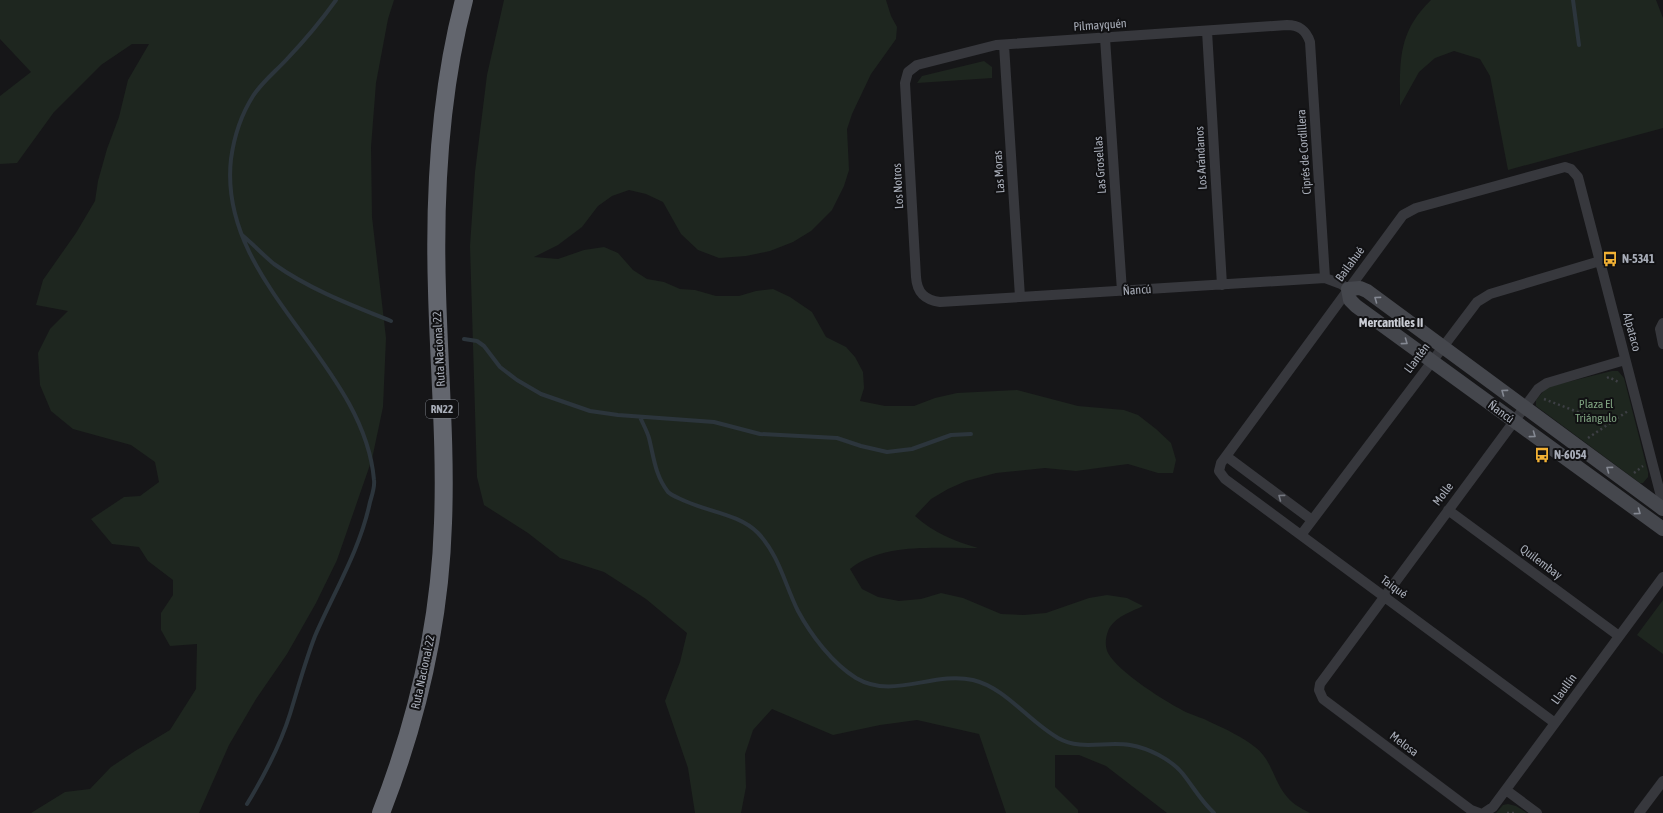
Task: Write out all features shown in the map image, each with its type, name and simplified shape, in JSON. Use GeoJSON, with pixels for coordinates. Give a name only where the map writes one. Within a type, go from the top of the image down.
{"type":"FeatureCollection","features":[{"type":"Feature","properties":{"kind":"highway","name":"Ruta Nacional 22"},"geometry":{"type":"LineString","coordinates":[[381,813],[396,775],[411,727],[432,628],[439,574],[443,524],[444,466],[437,293],[438,180],[440,139],[446,80],[464,0]]}},
{"type":"Feature","properties":{"kind":"street","name":"Pilmayquén"},"geometry":{"type":"LineString","coordinates":[[908,72],[917,66],[979,49],[1004,45],[1287,25],[1299,27]]}},
{"type":"Feature","properties":{"kind":"street","name":"Ciprés de Cordillera"},"geometry":{"type":"LineString","coordinates":[[1299,27],[1304,31],[1310,42],[1325,278]]}},
{"type":"Feature","properties":{"kind":"street","name":"Los Arándanos"},"geometry":{"type":"LineString","coordinates":[[1207,31],[1222,285]]}},
{"type":"Feature","properties":{"kind":"street","name":"Las Grosellas"},"geometry":{"type":"LineString","coordinates":[[1105,38],[1122,291]]}},
{"type":"Feature","properties":{"kind":"street","name":"Las Moras"},"geometry":{"type":"LineString","coordinates":[[1004,45],[1020,297]]}},
{"type":"Feature","properties":{"kind":"street","name":"Los Notros"},"geometry":{"type":"LineString","coordinates":[[908,72],[905,83],[916,277],[917,289],[924,297]]}},
{"type":"Feature","properties":{"kind":"street","name":"Bailahué"},"geometry":{"type":"LineString","coordinates":[[1219,471],[1221,463],[1393,227],[1408,212],[1562,168],[1572,169]]}},
{"type":"Feature","properties":{"kind":"street","name":"Alpataco"},"geometry":{"type":"LineString","coordinates":[[1572,169],[1578,177],[1663,504]]}},
{"type":"Feature","properties":{"kind":"street","name":"Llantén"},"geometry":{"type":"LineString","coordinates":[[1301,535],[1473,306],[1486,296],[1600,262]]}},
{"type":"Feature","properties":{"kind":"street","name":"Ñancú"},"geometry":{"type":"LineString","coordinates":[[924,297],[940,302],[1325,278],[1333,280],[1348,289],[1360,288],[1366,291],[1663,509]]}},
{"type":"Feature","properties":{"kind":"street","name":"Ñancú"},"geometry":{"type":"LineString","coordinates":[[1348,289],[1352,304],[1663,529]]}},
{"type":"Feature","properties":{"kind":"street"},"geometry":{"type":"LineString","coordinates":[[1663,323],[1660,329],[1663,344]]}},
{"type":"Feature","properties":{"kind":"street","name":"Molle"},"geometry":{"type":"LineString","coordinates":[[1319,690],[1322,680],[1513,421],[1542,385],[1626,360]]}},
{"type":"Feature","properties":{"kind":"street"},"geometry":{"type":"LineString","coordinates":[[1226,456],[1312,520]]}},
{"type":"Feature","properties":{"kind":"street","name":"Taiqué"},"geometry":{"type":"LineString","coordinates":[[1219,471],[1225,479],[1555,723]]}},
{"type":"Feature","properties":{"kind":"street","name":"Quilembay"},"geometry":{"type":"LineString","coordinates":[[1448,510],[1618,636]]}},
{"type":"Feature","properties":{"kind":"street","name":"Llaullín"},"geometry":{"type":"LineString","coordinates":[[1484,813],[1494,807],[1618,636],[1663,577]]}},
{"type":"Feature","properties":{"kind":"street","name":"Melosa"},"geometry":{"type":"LineString","coordinates":[[1319,690],[1323,699],[1471,810],[1479,813]]}},
{"type":"Feature","properties":{"kind":"street"},"geometry":{"type":"LineString","coordinates":[[1639,813],[1663,781]]}},
{"type":"Feature","properties":{"kind":"street"},"geometry":{"type":"LineString","coordinates":[[1506,790],[1538,813]]}},
{"type":"Feature","properties":{"kind":"path"},"geometry":{"type":"LineString","coordinates":[[1602,379],[1609,377],[1621,383],[1622,390]]}},
{"type":"Feature","properties":{"kind":"path"},"geometry":{"type":"LineString","coordinates":[[1550,394],[1543,398],[1609,424]]}},
{"type":"Feature","properties":{"kind":"path"},"geometry":{"type":"LineString","coordinates":[[1626,404],[1630,418]]}},
{"type":"Feature","properties":{"kind":"path"},"geometry":{"type":"LineString","coordinates":[[1588,438],[1628,411]]}},
{"type":"Feature","properties":{"kind":"path"},"geometry":{"type":"LineString","coordinates":[[1640,460],[1642,467]]}},
{"type":"Feature","properties":{"kind":"path"},"geometry":{"type":"LineString","coordinates":[[1629,476],[1646,464]]}},
{"type":"Feature","properties":{"kind":"path"},"geometry":{"type":"LineString","coordinates":[[1507,813],[1517,813]]}},
{"type":"Feature","properties":{"kind":"green space"},"geometry":{"type":"Polygon","coordinates":[[[0,0],[394,0],[388,19],[376,83],[371,147],[372,217],[386,338],[383,407],[372,459],[337,560],[316,603],[287,654],[256,699],[229,745],[199,813],[31,813],[65,792],[90,789],[111,767],[170,730],[196,689],[197,644],[170,646],[161,630],[161,613],[173,595],[173,580],[148,561],[139,547],[112,544],[91,519],[124,497],[140,496],[159,482],[155,462],[131,445],[73,429],[51,411],[40,385],[38,353],[50,329],[68,311],[36,305],[43,280],[76,233],[95,201],[98,181],[107,149],[119,117],[128,80],[149,44],[132,44],[101,65],[54,112],[17,163],[0,164],[0,96],[31,72],[0,39],[0,0]]]}},
{"type":"Feature","properties":{"kind":"green space"},"geometry":{"type":"Polygon","coordinates":[[[504,0],[886,0],[891,16],[897,27],[896,39],[871,74],[852,114],[847,129],[849,170],[844,186],[832,210],[811,231],[793,242],[770,251],[746,256],[719,258],[698,250],[681,234],[663,202],[646,194],[629,190],[612,196],[598,206],[582,227],[558,245],[534,257],[558,259],[584,250],[604,247],[618,253],[633,270],[647,279],[664,282],[680,289],[695,290],[716,296],[739,296],[756,291],[773,289],[790,297],[812,312],[826,337],[846,347],[855,357],[863,372],[864,388],[860,401],[885,406],[914,406],[935,398],[957,393],[1017,390],[1078,406],[1124,410],[1138,415],[1171,443],[1176,460],[1173,473],[1158,473],[1128,464],[1076,471],[1045,468],[996,473],[966,481],[931,499],[915,516],[929,527],[945,536],[978,548],[928,548],[894,551],[878,554],[864,560],[850,569],[862,589],[878,597],[899,601],[921,599],[941,593],[963,598],[1001,614],[1024,615],[1046,613],[1089,598],[1107,595],[1127,598],[1143,606],[1121,617],[1113,623],[1109,630],[1106,640],[1106,647],[1113,661],[1132,678],[1168,702],[1188,713],[1228,730],[1255,747],[1265,757],[1280,787],[1287,797],[1296,805],[1310,813],[1167,813],[1106,766],[1079,755],[1055,755],[1055,787],[1078,810],[1078,813],[1006,813],[979,734],[917,720],[880,725],[833,735],[772,709],[753,730],[745,754],[746,787],[741,813],[695,813],[688,768],[665,701],[680,662],[687,633],[646,599],[604,572],[560,558],[528,533],[484,505],[477,477],[470,246],[475,172],[487,75],[504,0]]]}},
{"type":"Feature","properties":{"kind":"green space"},"geometry":{"type":"Polygon","coordinates":[[[1431,0],[1656,0],[1663,18],[1663,128],[1508,170],[1490,76],[1480,59],[1454,51],[1435,58],[1419,72],[1400,106],[1401,62],[1406,36],[1420,12],[1431,0]]]}},
{"type":"Feature","properties":{"kind":"green space"},"geometry":{"type":"Polygon","coordinates":[[[984,61],[992,67],[992,78],[917,83],[922,76],[984,61]]]}},
{"type":"Feature","properties":{"kind":"green space","name":"Plaza El Triángulo"},"geometry":{"type":"Polygon","coordinates":[[[1612,371],[1618,371],[1624,378],[1648,472],[1648,477],[1643,483],[1640,483],[1536,406],[1536,400],[1547,387],[1612,371]]]}},
{"type":"Feature","properties":{"kind":"green space"},"geometry":{"type":"Polygon","coordinates":[[[1663,600],[1663,654],[1637,635],[1663,600]]]}},
{"type":"Feature","properties":{"kind":"green space"},"geometry":{"type":"Polygon","coordinates":[[[1508,804],[1516,806],[1527,813],[1496,813],[1503,805],[1508,804]]]}},
{"type":"Feature","properties":{"kind":"waterway"},"geometry":{"type":"LineString","coordinates":[[247,804],[265,772],[281,738],[315,636],[360,537],[366,520],[374,485],[364,437],[345,397],[321,359],[267,284],[246,245],[233,204],[231,159],[236,134],[245,111],[253,96],[261,86],[306,38],[336,0]]}},
{"type":"Feature","properties":{"kind":"waterway"},"geometry":{"type":"LineString","coordinates":[[1573,0],[1579,45]]}},
{"type":"Feature","properties":{"kind":"waterway"},"geometry":{"type":"LineString","coordinates":[[242,235],[274,264],[287,273],[331,296],[391,321]]}},
{"type":"Feature","properties":{"kind":"waterway"},"geometry":{"type":"LineString","coordinates":[[464,339],[477,341],[484,346],[500,367],[517,380],[541,394],[590,411],[618,415],[714,422],[760,434],[837,438],[861,446],[887,452],[912,449],[951,435],[971,434]]}},
{"type":"Feature","properties":{"kind":"waterway"},"geometry":{"type":"LineString","coordinates":[[640,417],[649,438],[660,479],[668,492],[694,505],[733,517],[758,533],[776,560],[793,601],[809,629],[823,648],[847,672],[870,684],[884,686],[899,686],[958,678],[973,680],[985,684],[1006,697],[1047,731],[1067,742],[1084,745],[1130,745],[1137,746],[1159,755],[1166,759],[1183,774],[1201,799],[1214,813]]}},
{"type":"Feature","properties":{"kind":"place","name":"N-5341"},"geometry":{"type":"Point","coordinates":[1610,259]}},
{"type":"Feature","properties":{"kind":"place","name":"N-6054"},"geometry":{"type":"Point","coordinates":[1542,455]}},
{"type":"Feature","properties":{"kind":"district","name":"Mercantiles II"},"geometry":{"type":"Point","coordinates":[1391,322]}}]}
